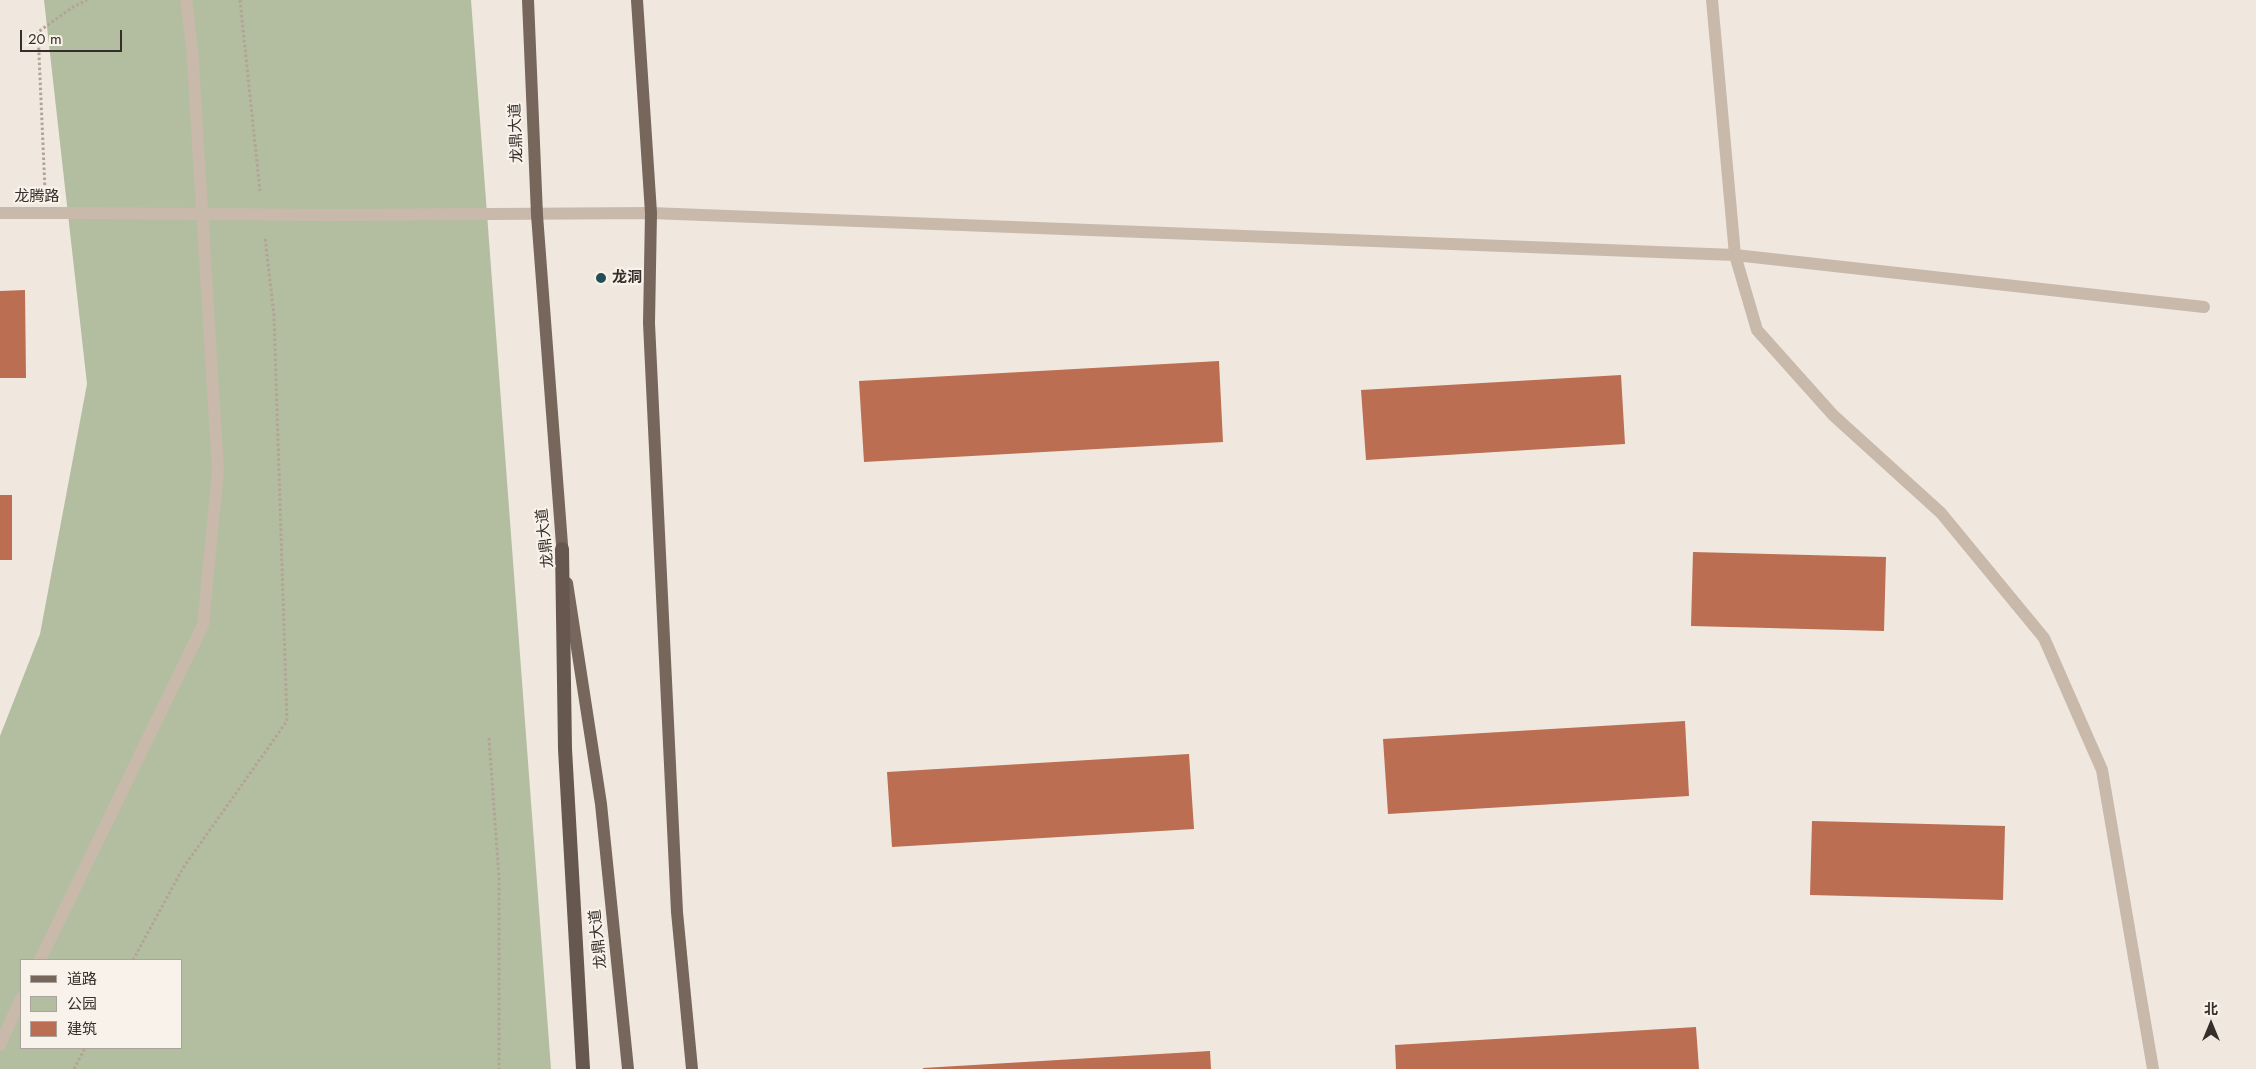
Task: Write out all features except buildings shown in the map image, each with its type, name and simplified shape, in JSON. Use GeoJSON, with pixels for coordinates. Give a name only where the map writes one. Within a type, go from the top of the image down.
{"type":"FeatureCollection","features":[{"type":"Feature","properties":{"kind":"highway"},"geometry":{"type":"LineString","coordinates":[[562,549],[565,749],[583,1069]]}},
{"type":"Feature","properties":{"kind":"main road","name":"龙鼎大道"},"geometry":{"type":"LineString","coordinates":[[528,0],[537,215],[562,549],[601,804],[628,1069]]}},
{"type":"Feature","properties":{"kind":"main road"},"geometry":{"type":"LineString","coordinates":[[636,0],[651,213],[649,323],[675,872],[692,1069]]}},
{"type":"Feature","properties":{"kind":"street"},"geometry":{"type":"LineString","coordinates":[[40,959],[203,625],[218,471],[192,47],[186,0]]}},
{"type":"Feature","properties":{"kind":"street"},"geometry":{"type":"LineString","coordinates":[[1712,0],[1735,255],[1757,330],[1833,415],[1941,513],[2044,638],[2102,770],[2152,1069]]}},
{"type":"Feature","properties":{"kind":"street","name":"龙腾路"},"geometry":{"type":"LineString","coordinates":[[0,212],[330,215],[651,213],[1735,255],[2204,307]]}},
{"type":"Feature","properties":{"kind":"street"},"geometry":{"type":"LineString","coordinates":[[0,1045],[20,1000]]}},
{"type":"Feature","properties":{"kind":"path"},"geometry":{"type":"LineString","coordinates":[[46,213],[38,32],[73,7],[87,0]]}},
{"type":"Feature","properties":{"kind":"path"},"geometry":{"type":"LineString","coordinates":[[240,0],[261,198]]}},
{"type":"Feature","properties":{"kind":"path"},"geometry":{"type":"LineString","coordinates":[[134,959],[183,868],[287,721],[274,316],[264,227]]}},
{"type":"Feature","properties":{"kind":"path"},"geometry":{"type":"LineString","coordinates":[[489,738],[499,878],[499,1069]]}},
{"type":"Feature","properties":{"kind":"path"},"geometry":{"type":"LineString","coordinates":[[74,1069],[84,1049]]}},
{"type":"Feature","properties":{"kind":"green space"},"geometry":{"type":"Polygon","coordinates":[[[44,0],[471,0],[551,1069],[0,1069],[0,736],[40,634],[87,384],[44,0]]]}},
{"type":"Feature","properties":{"kind":"place","name":"龙洞"},"geometry":{"type":"Point","coordinates":[601,278]}}]}
